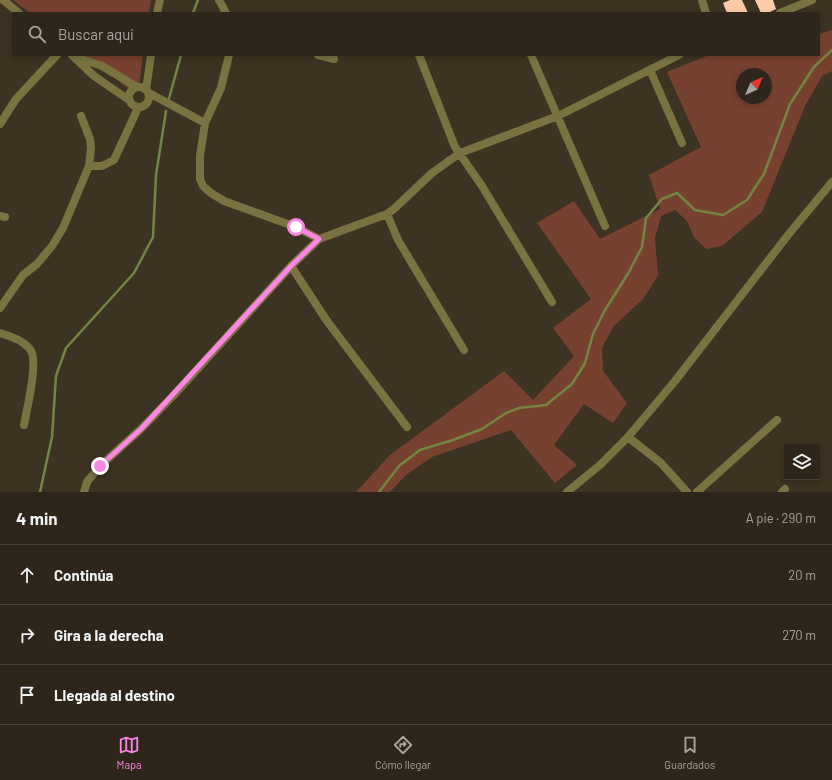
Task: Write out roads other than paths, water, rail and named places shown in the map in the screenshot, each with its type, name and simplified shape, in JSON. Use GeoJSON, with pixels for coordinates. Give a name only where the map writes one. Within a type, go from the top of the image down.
{"type":"FeatureCollection","features":[{"type":"Feature","properties":{"kind":"street"},"geometry":{"type":"LineString","coordinates":[[3,0],[19,12]]}},
{"type":"Feature","properties":{"kind":"street"},"geometry":{"type":"LineString","coordinates":[[157,12],[160,0]]}},
{"type":"Feature","properties":{"kind":"street"},"geometry":{"type":"LineString","coordinates":[[219,0],[225,12]]}},
{"type":"Feature","properties":{"kind":"street"},"geometry":{"type":"LineString","coordinates":[[702,0],[706,12]]}},
{"type":"Feature","properties":{"kind":"street"},"geometry":{"type":"LineString","coordinates":[[782,12],[812,0]]}},
{"type":"Feature","properties":{"kind":"street"},"geometry":{"type":"LineString","coordinates":[[0,124],[16,99],[56,56]]}},
{"type":"Feature","properties":{"kind":"street"},"geometry":{"type":"LineString","coordinates":[[74,56],[94,76],[138,108]]}},
{"type":"Feature","properties":{"kind":"street"},"geometry":{"type":"LineString","coordinates":[[76,56],[102,66],[137,87],[147,91],[204,123]]}},
{"type":"Feature","properties":{"kind":"street"},"geometry":{"type":"LineString","coordinates":[[89,166],[102,166],[114,160],[138,108],[149,102],[147,91],[151,56]]}},
{"type":"Feature","properties":{"kind":"street"},"geometry":{"type":"LineString","coordinates":[[229,56],[221,88],[204,123],[199,170],[200,180],[203,186],[224,201],[296,227],[319,239]]}},
{"type":"Feature","properties":{"kind":"street"},"geometry":{"type":"LineString","coordinates":[[323,56],[334,58]]}},
{"type":"Feature","properties":{"kind":"street"},"geometry":{"type":"LineString","coordinates":[[419,56],[450,136],[552,302]]}},
{"type":"Feature","properties":{"kind":"street"},"geometry":{"type":"LineString","coordinates":[[531,56],[605,226]]}},
{"type":"Feature","properties":{"kind":"street"},"geometry":{"type":"LineString","coordinates":[[84,492],[87,482],[100,466],[141,429],[173,396],[291,266],[319,239],[387,214],[432,173],[460,153],[558,116],[677,56]]}},
{"type":"Feature","properties":{"kind":"street"},"geometry":{"type":"LineString","coordinates":[[650,70],[682,143]]}},
{"type":"Feature","properties":{"kind":"street"},"geometry":{"type":"LineString","coordinates":[[129,100],[131,91],[137,87]]}},
{"type":"Feature","properties":{"kind":"street"},"geometry":{"type":"LineString","coordinates":[[0,308],[23,275],[37,264],[52,246],[63,228],[89,166],[92,149],[90,139],[81,116]]}},
{"type":"Feature","properties":{"kind":"street"},"geometry":{"type":"LineString","coordinates":[[567,492],[600,465],[628,437],[675,381],[832,182]]}},
{"type":"Feature","properties":{"kind":"street"},"geometry":{"type":"LineString","coordinates":[[387,214],[398,240],[464,350]]}},
{"type":"Feature","properties":{"kind":"street"},"geometry":{"type":"LineString","coordinates":[[291,266],[327,321],[406,427]]}},
{"type":"Feature","properties":{"kind":"street"},"geometry":{"type":"LineString","coordinates":[[0,333],[22,342],[31,350],[34,362],[24,425]]}},
{"type":"Feature","properties":{"kind":"street"},"geometry":{"type":"LineString","coordinates":[[697,492],[777,420]]}},
{"type":"Feature","properties":{"kind":"street"},"geometry":{"type":"LineString","coordinates":[[628,437],[661,463],[687,492]]}},
{"type":"Feature","properties":{"kind":"waterway"},"geometry":{"type":"LineString","coordinates":[[193,12],[198,0]]}},
{"type":"Feature","properties":{"kind":"waterway"},"geometry":{"type":"LineString","coordinates":[[379,492],[399,466],[420,450],[482,429],[506,413],[519,408],[546,405],[572,384],[585,363],[593,334],[605,310],[629,272],[642,247],[646,218],[662,199],[677,193],[695,210],[723,215],[747,200],[764,174],[790,104],[814,67],[832,50]]}},
{"type":"Feature","properties":{"kind":"waterway"},"geometry":{"type":"LineString","coordinates":[[168,102],[181,56]]}},
{"type":"Feature","properties":{"kind":"waterway"},"geometry":{"type":"LineString","coordinates":[[40,492],[52,437],[56,376],[66,348],[134,273],[153,237],[156,175],[166,111]]}}]}
